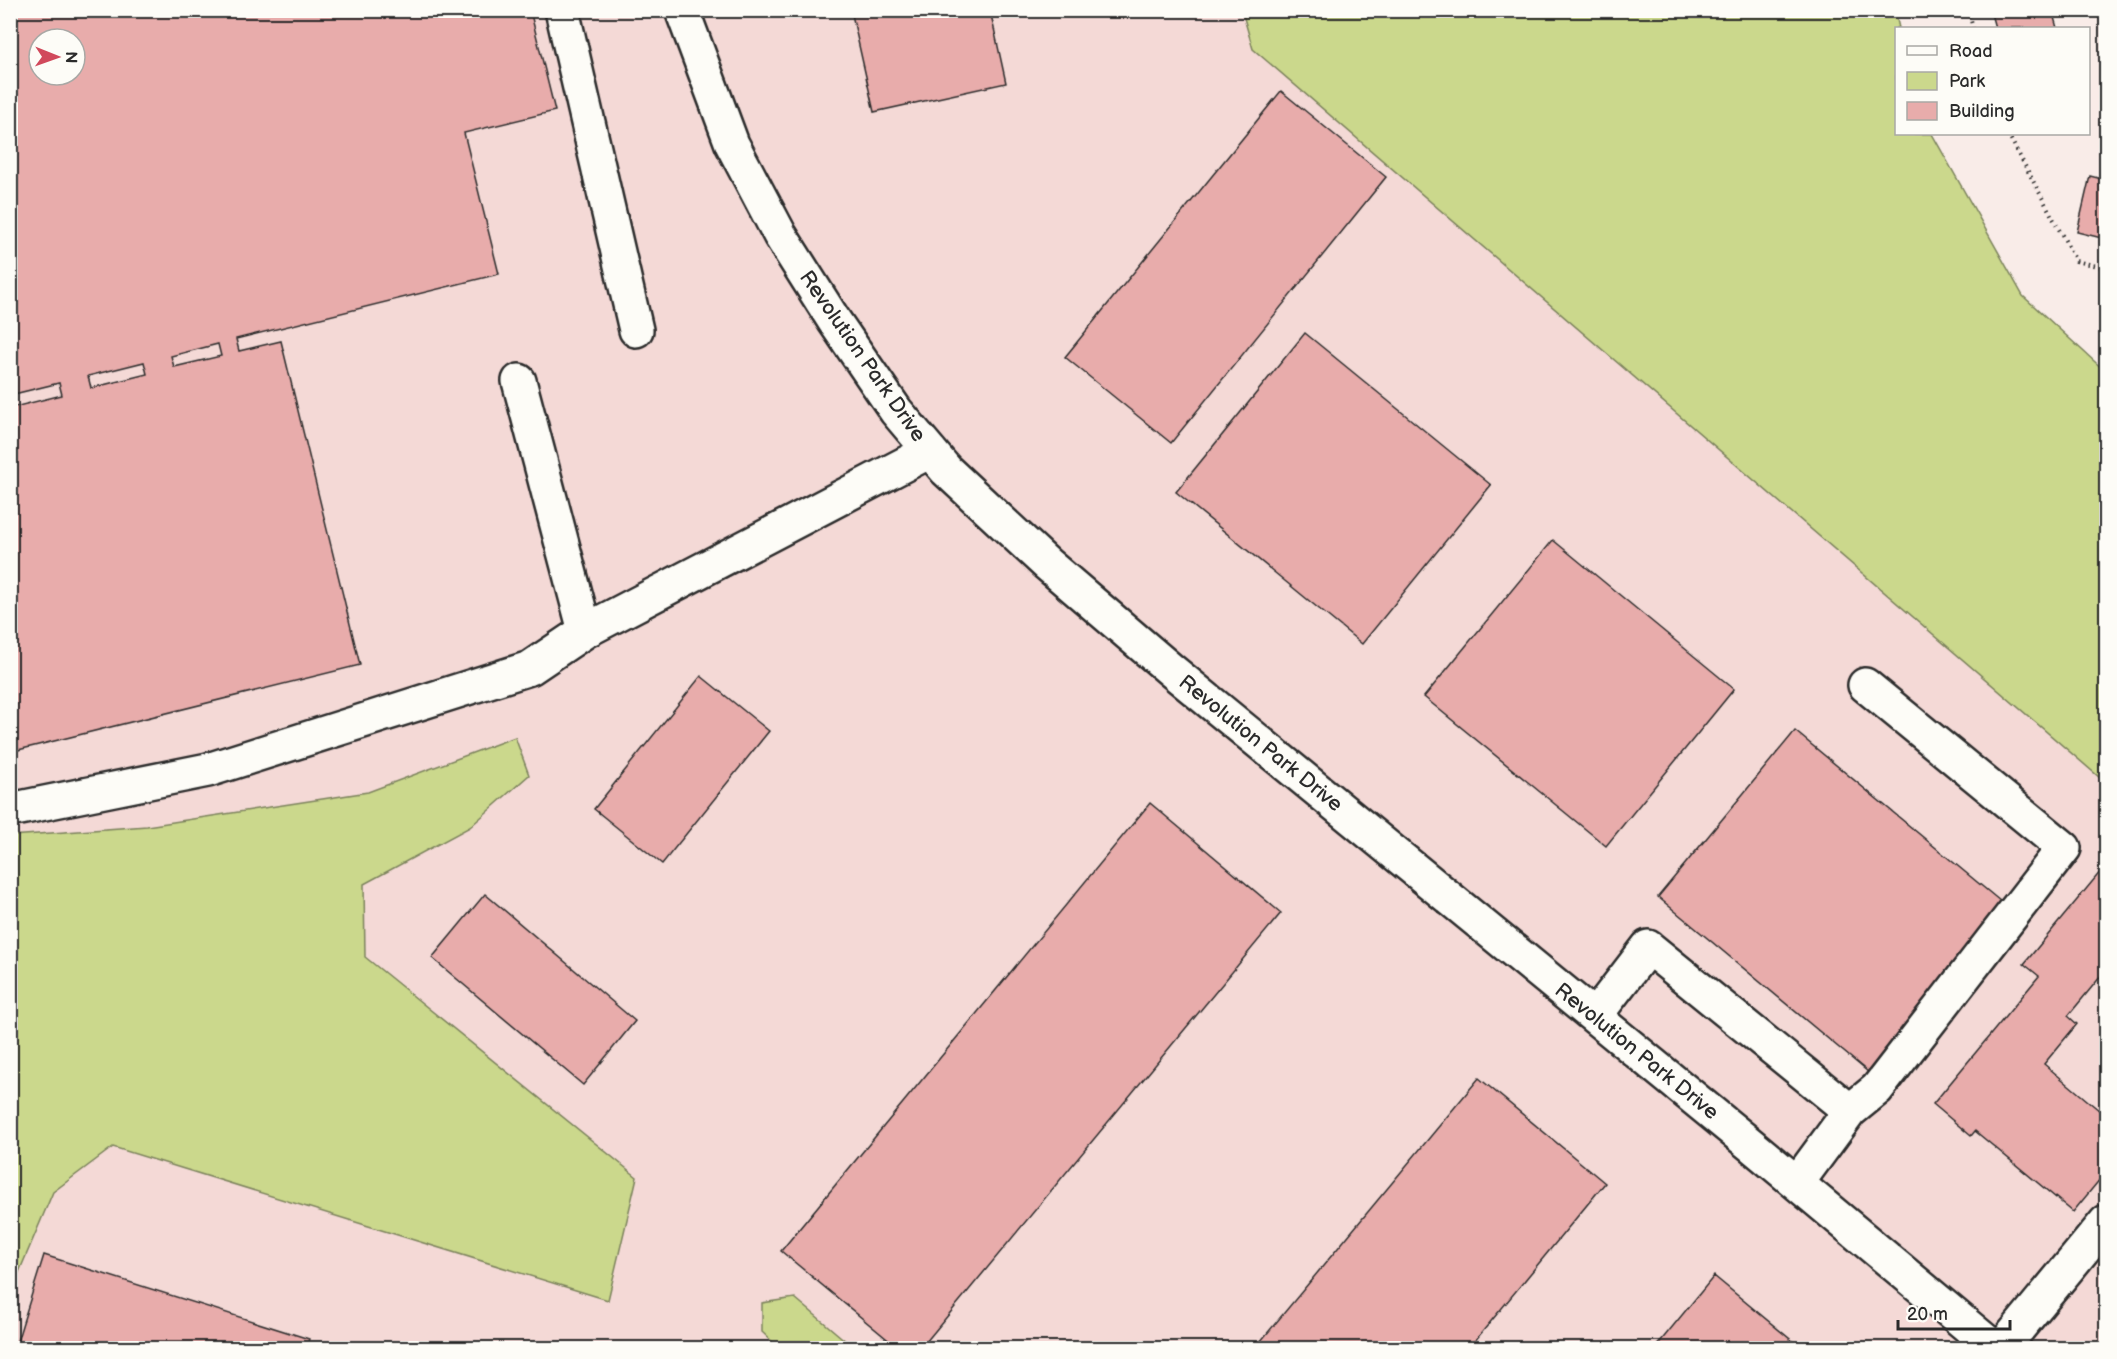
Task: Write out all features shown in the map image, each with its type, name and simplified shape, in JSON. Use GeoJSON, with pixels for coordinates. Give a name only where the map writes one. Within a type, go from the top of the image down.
{"type":"FeatureCollection","features":[{"type":"Feature","properties":{"kind":"street"},"geometry":{"type":"LineString","coordinates":[[561,10],[636,330]]}},
{"type":"Feature","properties":{"kind":"street","name":"Revolution Park Drive"},"geometry":{"type":"LineString","coordinates":[[682,10],[732,144],[780,235],[889,401],[946,470],[1047,564],[1171,670],[1595,1016],[1994,1348]]}},
{"type":"Feature","properties":{"kind":"street"},"geometry":{"type":"LineString","coordinates":[[519,381],[585,631]]}},
{"type":"Feature","properties":{"kind":"street"},"geometry":{"type":"LineString","coordinates":[[10,810],[219,766],[530,668],[585,631],[930,451]]}},
{"type":"Feature","properties":{"kind":"street"},"geometry":{"type":"LineString","coordinates":[[1797,1183],[1850,1111],[1877,1089],[2064,849],[1864,685]]}},
{"type":"Feature","properties":{"kind":"street"},"geometry":{"type":"LineString","coordinates":[[1595,1016],[1648,947],[1850,1111]]}},
{"type":"Feature","properties":{"kind":"street"},"geometry":{"type":"LineString","coordinates":[[2002,1348],[2106,1222]]}},
{"type":"Feature","properties":{"kind":"path"},"geometry":{"type":"LineString","coordinates":[[1968,10],[1973,27]]}},
{"type":"Feature","properties":{"kind":"path"},"geometry":{"type":"LineString","coordinates":[[2009,135],[2076,261],[2106,268]]}},
{"type":"Feature","properties":{"kind":"shaded area"},"geometry":{"type":"Polygon","coordinates":[[[10,11],[1284,11],[2106,753],[2106,1348],[11,1348],[10,11]]]}},
{"type":"Feature","properties":{"kind":"green space"},"geometry":{"type":"Polygon","coordinates":[[[1242,11],[1895,11],[1899,27],[1895,27],[1895,135],[1933,135],[2023,296],[2106,372],[2106,783],[1253,49],[1242,11]]]}},
{"type":"Feature","properties":{"kind":"green space"},"geometry":{"type":"Polygon","coordinates":[[[515,737],[529,775],[470,827],[364,884],[365,957],[637,1177],[608,1300],[113,1147],[53,1192],[11,1291],[11,836],[147,826],[368,792],[515,737]]]}},
{"type":"Feature","properties":{"kind":"green space"},"geometry":{"type":"Polygon","coordinates":[[[795,1298],[854,1348],[779,1348],[762,1332],[762,1303],[795,1298]]]}},
{"type":"Feature","properties":{"kind":"building"},"geometry":{"type":"Polygon","coordinates":[[[10,10],[530,10],[555,111],[464,133],[499,274],[236,339],[239,351],[281,341],[360,665],[10,752],[10,408],[62,395],[59,383],[10,395],[10,10]],[[218,344],[171,356],[174,367],[221,356],[218,344]],[[144,362],[88,376],[91,388],[147,374],[144,362]]]}},
{"type":"Feature","properties":{"kind":"building"},"geometry":{"type":"Polygon","coordinates":[[[851,10],[990,10],[1006,83],[874,112],[851,10]]]}},
{"type":"Feature","properties":{"kind":"building"},"geometry":{"type":"Polygon","coordinates":[[[1990,10],[2052,10],[2057,27],[1995,27],[1990,10]]]}},
{"type":"Feature","properties":{"kind":"building"},"geometry":{"type":"Polygon","coordinates":[[[1281,91],[1386,177],[1171,443],[1065,357],[1281,91]]]}},
{"type":"Feature","properties":{"kind":"building"},"geometry":{"type":"Polygon","coordinates":[[[2090,176],[2106,180],[2106,239],[2077,232],[2090,176]]]}},
{"type":"Feature","properties":{"kind":"building"},"geometry":{"type":"Polygon","coordinates":[[[1305,333],[1491,485],[1362,644],[1176,492],[1305,333]]]}},
{"type":"Feature","properties":{"kind":"building"},"geometry":{"type":"Polygon","coordinates":[[[1553,540],[1734,689],[1606,846],[1424,697],[1553,540]]]}},
{"type":"Feature","properties":{"kind":"building"},"geometry":{"type":"Polygon","coordinates":[[[701,676],[769,731],[662,864],[594,809],[701,676]]]}},
{"type":"Feature","properties":{"kind":"building"},"geometry":{"type":"Polygon","coordinates":[[[1795,731],[2006,906],[1868,1072],[1658,897],[1795,731]]]}},
{"type":"Feature","properties":{"kind":"building"},"geometry":{"type":"Polygon","coordinates":[[[1150,803],[1281,913],[921,1348],[898,1348],[781,1251],[1150,803]]]}},
{"type":"Feature","properties":{"kind":"building"},"geometry":{"type":"Polygon","coordinates":[[[2106,865],[2106,970],[2068,1016],[2077,1024],[2044,1064],[2106,1116],[2106,1172],[2073,1212],[1975,1131],[1971,1136],[1933,1104],[2039,976],[2024,964],[2106,865]]]}},
{"type":"Feature","properties":{"kind":"building"},"geometry":{"type":"Polygon","coordinates":[[[485,894],[635,1021],[583,1085],[432,958],[485,894]]]}},
{"type":"Feature","properties":{"kind":"building"},"geometry":{"type":"Polygon","coordinates":[[[1479,1078],[1605,1183],[1469,1348],[1255,1348],[1479,1078]]]}},
{"type":"Feature","properties":{"kind":"building"},"geometry":{"type":"Polygon","coordinates":[[[44,1255],[309,1339],[306,1348],[15,1348],[44,1255]]]}},
{"type":"Feature","properties":{"kind":"building"},"geometry":{"type":"Polygon","coordinates":[[[1714,1276],[1801,1348],[1655,1348],[1714,1276]]]}}]}
